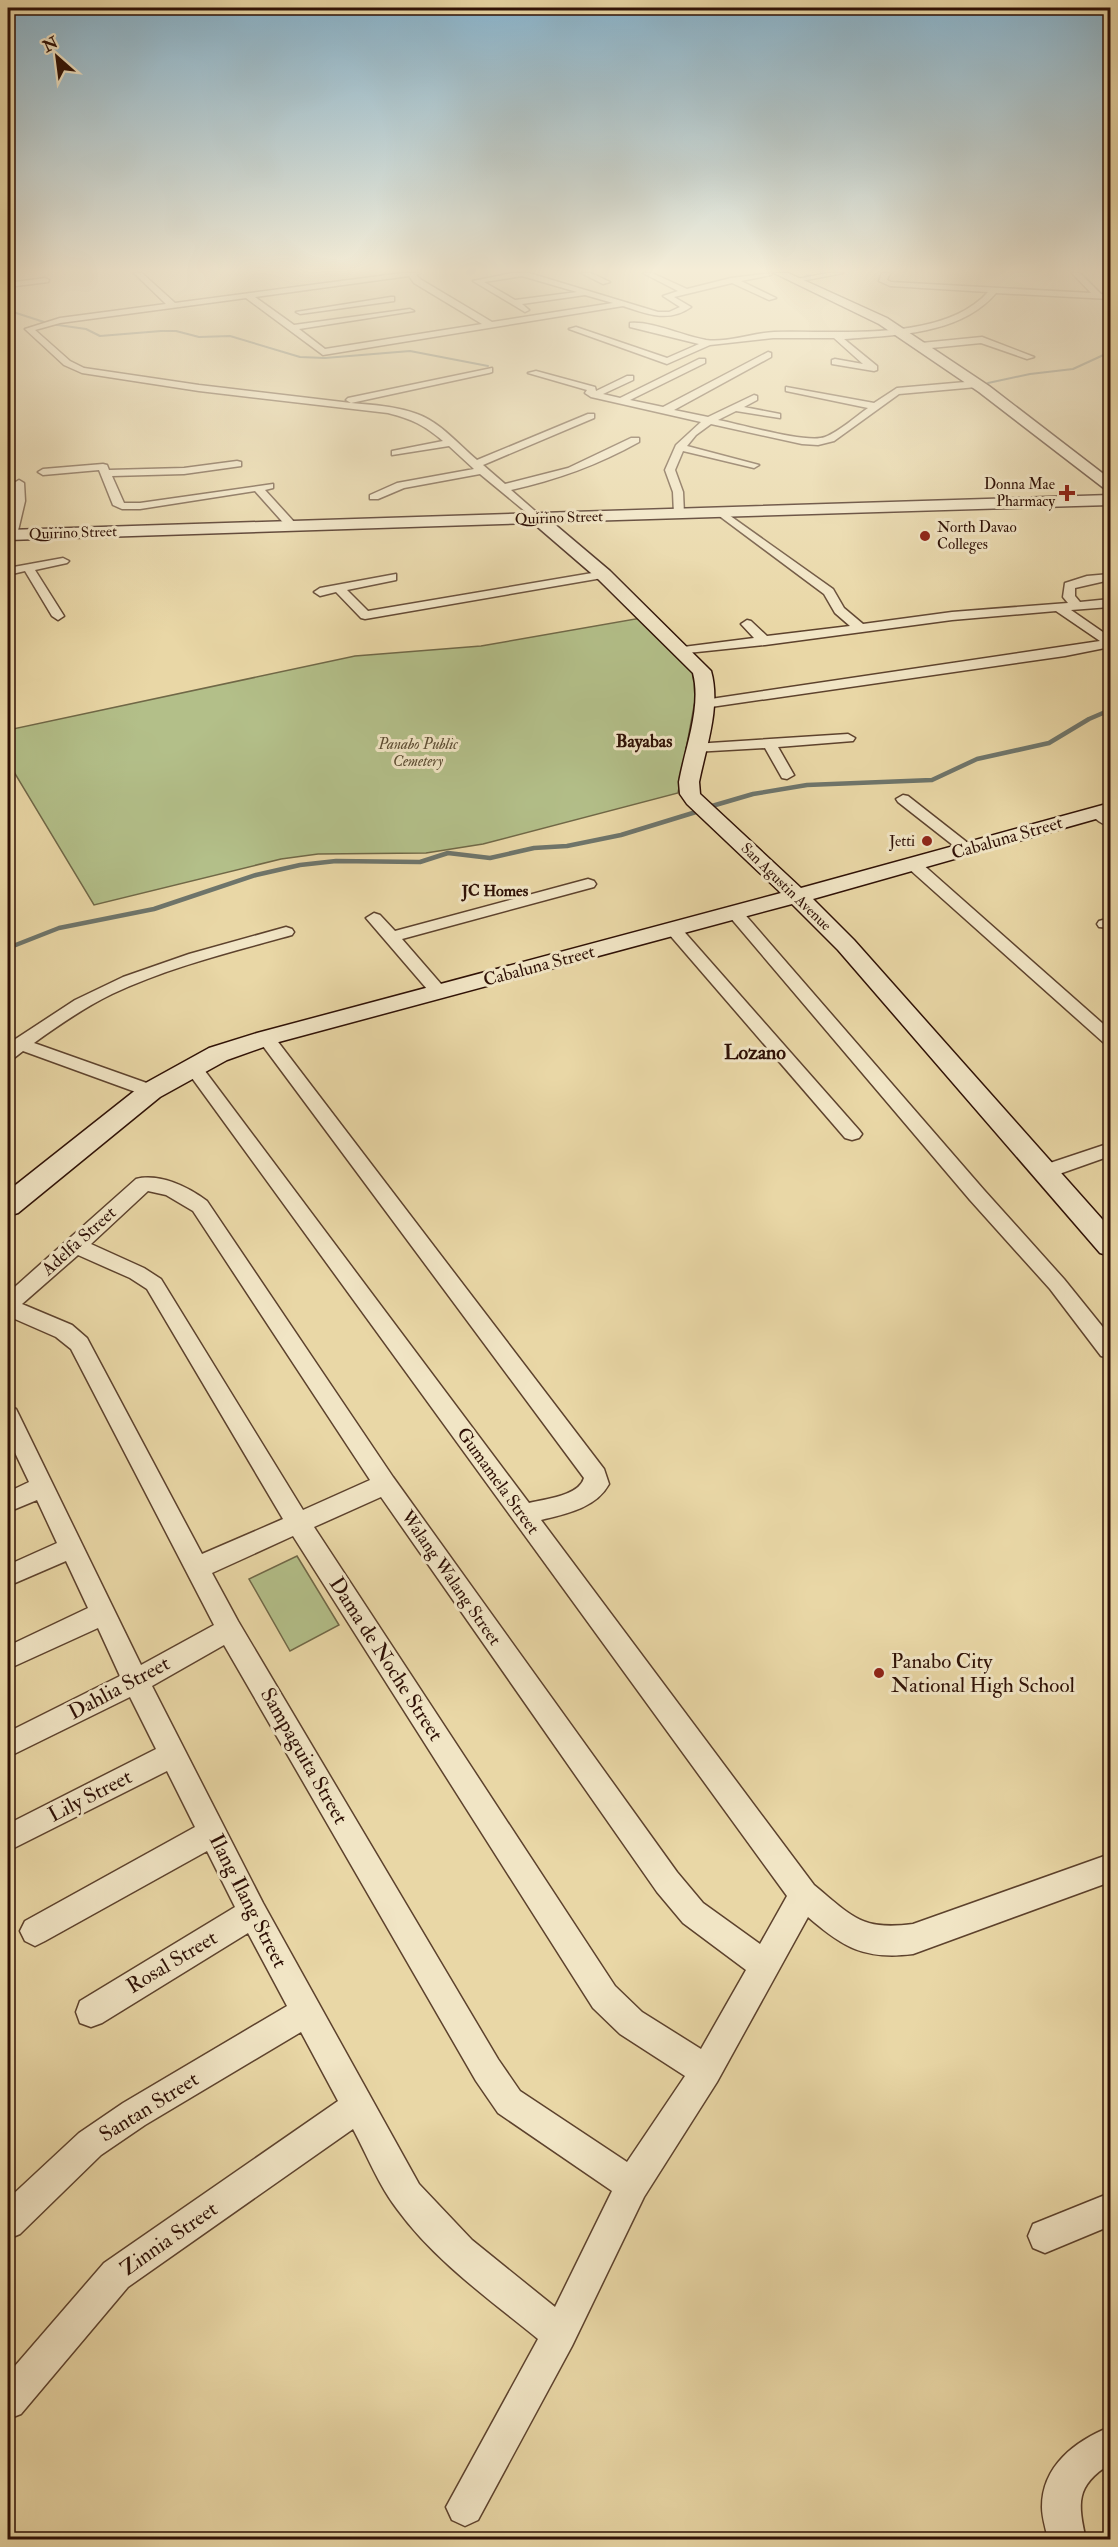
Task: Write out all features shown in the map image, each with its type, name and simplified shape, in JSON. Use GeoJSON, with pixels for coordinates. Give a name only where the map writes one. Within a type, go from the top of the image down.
{"type":"FeatureCollection","features":[{"type":"Feature","properties":{"kind":"street"},"geometry":{"type":"LineString","coordinates":[[233,392],[406,413],[426,422],[538,519]]}},
{"type":"Feature","properties":{"kind":"street"},"geometry":{"type":"LineString","coordinates":[[333,403],[386,392]]}},
{"type":"Feature","properties":{"kind":"street"},"geometry":{"type":"LineString","coordinates":[[591,392],[594,395],[709,421],[802,441],[818,442],[830,439],[894,392]]}},
{"type":"Feature","properties":{"kind":"street"},"geometry":{"type":"LineString","coordinates":[[594,395],[601,392]]}},
{"type":"Feature","properties":{"kind":"street"},"geometry":{"type":"LineString","coordinates":[[621,401],[640,392]]}},
{"type":"Feature","properties":{"kind":"street"},"geometry":{"type":"LineString","coordinates":[[664,411],[699,392]]}},
{"type":"Feature","properties":{"kind":"street"},"geometry":{"type":"LineString","coordinates":[[803,392],[874,406]]}},
{"type":"Feature","properties":{"kind":"street"},"geometry":{"type":"LineString","coordinates":[[987,392],[1110,486]]}},
{"type":"Feature","properties":{"kind":"street"},"geometry":{"type":"LineString","coordinates":[[679,514],[678,492],[670,470],[680,447],[689,434],[754,398]]}},
{"type":"Feature","properties":{"kind":"street"},"geometry":{"type":"LineString","coordinates":[[735,408],[777,416]]}},
{"type":"Feature","properties":{"kind":"street"},"geometry":{"type":"LineString","coordinates":[[374,497],[401,485],[480,467],[591,416]]}},
{"type":"Feature","properties":{"kind":"street"},"geometry":{"type":"LineString","coordinates":[[503,488],[566,473],[606,457],[634,440]]}},
{"type":"Feature","properties":{"kind":"street"},"geometry":{"type":"LineString","coordinates":[[396,453],[451,443]]}},
{"type":"Feature","properties":{"kind":"street"},"geometry":{"type":"LineString","coordinates":[[680,447],[754,465]]}},
{"type":"Feature","properties":{"kind":"street"},"geometry":{"type":"LineString","coordinates":[[104,473],[178,471],[237,464]]}},
{"type":"Feature","properties":{"kind":"street"},"geometry":{"type":"LineString","coordinates":[[43,472],[103,467],[117,503],[139,519],[263,487],[292,526]]}},
{"type":"Feature","properties":{"kind":"street"},"geometry":{"type":"LineString","coordinates":[[9,535],[20,501],[19,483]]}},
{"type":"Feature","properties":{"kind":"street","name":"Quirino Street"},"geometry":{"type":"LineString","coordinates":[[9,535],[139,519],[292,526],[1110,500]]}},
{"type":"Feature","properties":{"kind":"street"},"geometry":{"type":"LineString","coordinates":[[722,513],[829,592],[839,610],[861,629]]}},
{"type":"Feature","properties":{"kind":"street","name":"San Agustin Avenue"},"geometry":{"type":"LineString","coordinates":[[538,519],[604,575],[683,651],[704,675],[704,704],[694,748],[689,789],[694,800],[797,896],[892,995],[1110,1246]]}},
{"type":"Feature","properties":{"kind":"street"},"geometry":{"type":"LineString","coordinates":[[8,571],[63,561]]}},
{"type":"Feature","properties":{"kind":"street"},"geometry":{"type":"LineString","coordinates":[[28,567],[58,616]]}},
{"type":"Feature","properties":{"kind":"street"},"geometry":{"type":"LineString","coordinates":[[534,572],[551,584]]}},
{"type":"Feature","properties":{"kind":"street"},"geometry":{"type":"LineString","coordinates":[[339,588],[359,602],[365,615],[604,575]]}},
{"type":"Feature","properties":{"kind":"street"},"geometry":{"type":"LineString","coordinates":[[320,592],[392,577]]}},
{"type":"Feature","properties":{"kind":"street"},"geometry":{"type":"LineString","coordinates":[[1077,606],[1069,597],[1069,586],[1087,580],[1110,578]]}},
{"type":"Feature","properties":{"kind":"street"},"geometry":{"type":"LineString","coordinates":[[683,651],[952,616],[1110,603]]}},
{"type":"Feature","properties":{"kind":"street"},"geometry":{"type":"LineString","coordinates":[[1059,608],[1110,642]]}},
{"type":"Feature","properties":{"kind":"street"},"geometry":{"type":"LineString","coordinates":[[747,624],[765,640]]}},
{"type":"Feature","properties":{"kind":"street"},"geometry":{"type":"LineString","coordinates":[[704,704],[1065,652],[1110,642]]}},
{"type":"Feature","properties":{"kind":"street"},"geometry":{"type":"LineString","coordinates":[[694,748],[848,738]]}},
{"type":"Feature","properties":{"kind":"street"},"geometry":{"type":"LineString","coordinates":[[769,744],[787,775]]}},
{"type":"Feature","properties":{"kind":"street"},"geometry":{"type":"LineString","coordinates":[[903,799],[969,850]]}},
{"type":"Feature","properties":{"kind":"street","name":"Cabaluna Street"},"geometry":{"type":"LineString","coordinates":[[8,1206],[151,1091],[218,1054],[266,1038],[1106,814]]}},
{"type":"Feature","properties":{"kind":"street"},"geometry":{"type":"LineString","coordinates":[[914,865],[1110,1039]]}},
{"type":"Feature","properties":{"kind":"street"},"geometry":{"type":"LineString","coordinates":[[392,937],[588,884]]}},
{"type":"Feature","properties":{"kind":"street"},"geometry":{"type":"LineString","coordinates":[[735,914],[970,1187],[1057,1284],[1109,1350]]}},
{"type":"Feature","properties":{"kind":"street"},"geometry":{"type":"LineString","coordinates":[[375,918],[439,992]]}},
{"type":"Feature","properties":{"kind":"street"},"geometry":{"type":"LineString","coordinates":[[674,930],[852,1134]]}},
{"type":"Feature","properties":{"kind":"street"},"geometry":{"type":"LineString","coordinates":[[14,1049],[78,1006],[126,981],[174,964],[286,932]]}},
{"type":"Feature","properties":{"kind":"street"},"geometry":{"type":"LineString","coordinates":[[266,1038],[596,1476],[597,1484],[589,1493],[574,1501],[523,1514]]}},
{"type":"Feature","properties":{"kind":"street"},"geometry":{"type":"LineString","coordinates":[[14,1049],[151,1091]]}},
{"type":"Feature","properties":{"kind":"street","name":"Gumamela Street"},"geometry":{"type":"LineString","coordinates":[[193,1066],[804,1895],[835,1921],[861,1936],[882,1942],[913,1939],[1110,1868]]}},
{"type":"Feature","properties":{"kind":"street"},"geometry":{"type":"LineString","coordinates":[[1045,1172],[1110,1149]]}},
{"type":"Feature","properties":{"kind":"street","name":"Adelfa Street"},"geometry":{"type":"LineString","coordinates":[[8,1306],[139,1186],[147,1183],[153,1184]]}},
{"type":"Feature","properties":{"kind":"street","name":"Walang Walang Street"},"geometry":{"type":"LineString","coordinates":[[153,1184],[187,1196],[200,1206],[385,1484],[667,1882],[693,1913],[765,1965]]}},
{"type":"Feature","properties":{"kind":"street","name":"Dama de Noche Street"},"geometry":{"type":"LineString","coordinates":[[76,1246],[137,1273],[154,1284],[298,1523],[604,1997],[631,2023],[706,2071]]}},
{"type":"Feature","properties":{"kind":"street","name":"Sampaguita Street"},"geometry":{"type":"LineString","coordinates":[[8,1306],[64,1331],[79,1344],[229,1629],[487,2070],[509,2102],[632,2185]]}},
{"type":"Feature","properties":{"kind":"street","name":"Ilang Ilang Street"},"geometry":{"type":"LineString","coordinates":[[8,1415],[136,1681],[253,1913],[406,2196],[426,2221],[560,2334]]}},
{"type":"Feature","properties":{"kind":"street"},"geometry":{"type":"LineString","coordinates":[[197,1568],[385,1484]]}},
{"type":"Feature","properties":{"kind":"street"},"geometry":{"type":"LineString","coordinates":[[8,1502],[42,1487]]}},
{"type":"Feature","properties":{"kind":"street"},"geometry":{"type":"LineString","coordinates":[[8,1576],[71,1548]]}},
{"type":"Feature","properties":{"kind":"street"},"geometry":{"type":"LineString","coordinates":[[8,1658],[104,1613]]}},
{"type":"Feature","properties":{"kind":"street","name":"Dahlia Street"},"geometry":{"type":"LineString","coordinates":[[8,1745],[136,1681],[229,1629]]}},
{"type":"Feature","properties":{"kind":"street","name":"Lily Street"},"geometry":{"type":"LineString","coordinates":[[8,1838],[173,1754]]}},
{"type":"Feature","properties":{"kind":"street"},"geometry":{"type":"LineString","coordinates":[[35,1931],[213,1832]]}},
{"type":"Feature","properties":{"kind":"street"},"geometry":{"type":"LineString","coordinates":[[465,2507],[560,2334],[632,2185],[706,2071],[804,1895]]}},
{"type":"Feature","properties":{"kind":"street","name":"Rosal Street"},"geometry":{"type":"LineString","coordinates":[[91,2012],[253,1913]]}},
{"type":"Feature","properties":{"kind":"street","name":"Santan Street"},"geometry":{"type":"LineString","coordinates":[[8,2222],[90,2144],[134,2114],[305,2012]]}},
{"type":"Feature","properties":{"kind":"street","name":"Zinnia Street"},"geometry":{"type":"LineString","coordinates":[[8,2401],[116,2275],[357,2107]]}},
{"type":"Feature","properties":{"kind":"street"},"geometry":{"type":"LineString","coordinates":[[1046,2236],[1110,2210]]}},
{"type":"Feature","properties":{"kind":"street"},"geometry":{"type":"LineString","coordinates":[[1067,2540],[1060,2505],[1067,2482],[1079,2464],[1110,2445]]}},
{"type":"Feature","properties":{"kind":"green space","name":"Panabo Public Cemetery"},"geometry":{"type":"Polygon","coordinates":[[[641,618],[695,675],[697,690],[678,793],[483,844],[426,853],[318,854],[281,859],[94,905],[8,762],[8,730],[355,656],[481,646],[641,618]]]}},
{"type":"Feature","properties":{"kind":"green space"},"geometry":{"type":"Polygon","coordinates":[[[297,1556],[339,1625],[290,1651],[249,1579],[297,1556]]]}},
{"type":"Feature","properties":{"kind":"waterway"},"geometry":{"type":"LineString","coordinates":[[712,806],[753,794],[807,785],[932,780],[977,759],[1049,743],[1089,719],[1110,710]]}},
{"type":"Feature","properties":{"kind":"waterway"},"geometry":{"type":"LineString","coordinates":[[8,948],[59,928],[154,909],[256,875],[300,865],[336,861],[420,862],[448,853],[490,858],[534,848],[567,846],[621,835],[696,812]]}},
{"type":"Feature","properties":{"kind":"place","name":"Donna Mae Pharmacy"},"geometry":{"type":"Point","coordinates":[1067,493]}},
{"type":"Feature","properties":{"kind":"place","name":"North Davao Colleges"},"geometry":{"type":"Point","coordinates":[925,536]}},
{"type":"Feature","properties":{"kind":"place","name":"Jetti"},"geometry":{"type":"Point","coordinates":[927,841]}},
{"type":"Feature","properties":{"kind":"place","name":"Panabo City National High School"},"geometry":{"type":"Point","coordinates":[879,1673]}},
{"type":"Feature","properties":{"kind":"district","name":"Bayabas"},"geometry":{"type":"Point","coordinates":[644,741]}},
{"type":"Feature","properties":{"kind":"district","name":"JC Homes"},"geometry":{"type":"Point","coordinates":[495,891]}},
{"type":"Feature","properties":{"kind":"district","name":"Lozano"},"geometry":{"type":"Point","coordinates":[755,1052]}}]}
